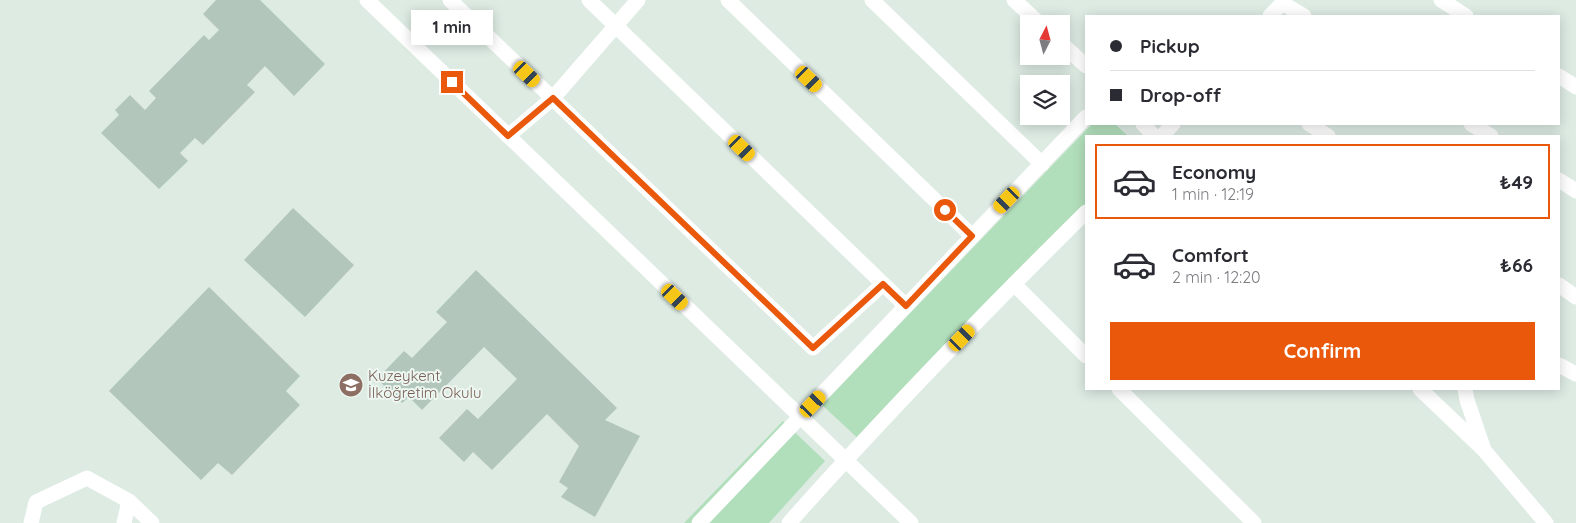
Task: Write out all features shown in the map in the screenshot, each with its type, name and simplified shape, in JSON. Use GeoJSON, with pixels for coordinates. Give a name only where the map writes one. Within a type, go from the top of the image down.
{"type":"FeatureCollection","features":[{"type":"Feature","properties":{"kind":"street"},"geometry":{"type":"LineString","coordinates":[[367,0],[910,523]]}},
{"type":"Feature","properties":{"kind":"street"},"geometry":{"type":"LineString","coordinates":[[450,0],[813,348],[883,284]]}},
{"type":"Feature","properties":{"kind":"street"},"geometry":{"type":"LineString","coordinates":[[589,0],[906,306]]}},
{"type":"Feature","properties":{"kind":"street"},"geometry":{"type":"LineString","coordinates":[[508,136],[553,98],[638,0]]}},
{"type":"Feature","properties":{"kind":"street"},"geometry":{"type":"LineString","coordinates":[[728,0],[972,236]]}},
{"type":"Feature","properties":{"kind":"street"},"geometry":{"type":"LineString","coordinates":[[872,0],[1042,164]]}},
{"type":"Feature","properties":{"kind":"street"},"geometry":{"type":"LineString","coordinates":[[1014,0],[1030,15]]}},
{"type":"Feature","properties":{"kind":"street"},"geometry":{"type":"LineString","coordinates":[[1441,0],[1464,15]]}},
{"type":"Feature","properties":{"kind":"street"},"geometry":{"type":"LineString","coordinates":[[1271,15],[1284,1],[1303,15]]}},
{"type":"Feature","properties":{"kind":"street"},"geometry":{"type":"LineString","coordinates":[[1070,51],[1085,65]]}},
{"type":"Feature","properties":{"kind":"street"},"geometry":{"type":"LineString","coordinates":[[1560,77],[1576,87]]}},
{"type":"Feature","properties":{"kind":"street"},"geometry":{"type":"LineString","coordinates":[[699,523],[1085,118]]}},
{"type":"Feature","properties":{"kind":"street"},"geometry":{"type":"LineString","coordinates":[[1144,125],[1153,135]]}},
{"type":"Feature","properties":{"kind":"street"},"geometry":{"type":"LineString","coordinates":[[1163,135],[1172,125]]}},
{"type":"Feature","properties":{"kind":"street"},"geometry":{"type":"LineString","coordinates":[[1311,125],[1326,135]]}},
{"type":"Feature","properties":{"kind":"street"},"geometry":{"type":"LineString","coordinates":[[1473,125],[1489,135]]}},
{"type":"Feature","properties":{"kind":"street"},"geometry":{"type":"LineString","coordinates":[[1560,181],[1576,191]]}},
{"type":"Feature","properties":{"kind":"street"},"geometry":{"type":"LineString","coordinates":[[789,523],[845,460],[1085,213]]}},
{"type":"Feature","properties":{"kind":"street"},"geometry":{"type":"LineString","coordinates":[[1014,284],[1085,355]]}},
{"type":"Feature","properties":{"kind":"street"},"geometry":{"type":"LineString","coordinates":[[1560,286],[1576,297]]}},
{"type":"Feature","properties":{"kind":"street"},"geometry":{"type":"LineString","coordinates":[[1560,365],[1576,374]]}},
{"type":"Feature","properties":{"kind":"street"},"geometry":{"type":"LineString","coordinates":[[1120,390],[1254,523]]}},
{"type":"Feature","properties":{"kind":"street"},"geometry":{"type":"LineString","coordinates":[[1421,390],[1483,448],[1546,523]]}},
{"type":"Feature","properties":{"kind":"street"},"geometry":{"type":"LineString","coordinates":[[1465,390],[1483,448]]}},
{"type":"Feature","properties":{"kind":"street"},"geometry":{"type":"LineString","coordinates":[[31,523],[36,502],[88,478],[129,501],[152,523]]}},
{"type":"Feature","properties":{"kind":"street"},"geometry":{"type":"LineString","coordinates":[[124,523],[129,501]]}},
{"type":"Feature","properties":{"kind":"green space"},"geometry":{"type":"Polygon","coordinates":[[[1091,125],[1116,125],[1127,135],[1085,135],[1085,212],[863,443],[822,405],[1091,125]]]}},
{"type":"Feature","properties":{"kind":"green space"},"geometry":{"type":"Polygon","coordinates":[[[783,421],[825,461],[769,523],[684,523],[783,421]]]}},
{"type":"Feature","properties":{"kind":"building"},"geometry":{"type":"Polygon","coordinates":[[[216,0],[260,0],[325,64],[294,96],[265,66],[247,85],[255,92],[203,145],[195,138],[180,153],[188,161],[159,189],[101,133],[119,115],[115,110],[130,95],[145,110],[156,98],[149,91],[204,35],[209,40],[219,30],[203,14],[216,0]]]}},
{"type":"Feature","properties":{"kind":"building"},"geometry":{"type":"Polygon","coordinates":[[[293,208],[354,265],[305,317],[244,260],[293,208]]]}},
{"type":"Feature","properties":{"kind":"building"},"geometry":{"type":"Polygon","coordinates":[[[476,270],[617,408],[605,420],[640,436],[595,517],[561,497],[568,488],[559,482],[579,446],[547,414],[492,470],[473,452],[464,462],[439,438],[467,409],[478,419],[517,379],[484,347],[422,410],[409,397],[402,403],[377,379],[404,351],[412,358],[447,322],[436,312],[476,270]]]}},
{"type":"Feature","properties":{"kind":"building"},"geometry":{"type":"Polygon","coordinates":[[[209,287],[300,376],[286,391],[300,405],[232,475],[218,463],[201,480],[109,391],[209,287]]]}},
{"type":"Feature","properties":{"kind":"place","name":"Kuzeykent İlköğretim Okulu"},"geometry":{"type":"Point","coordinates":[351,385]}},
{"type":"Feature","properties":{"kind":"route"},"geometry":{"type":"LineString","coordinates":[[452,82],[508,136],[553,98],[813,348],[883,284],[906,306],[972,236],[945,210]]}}]}
